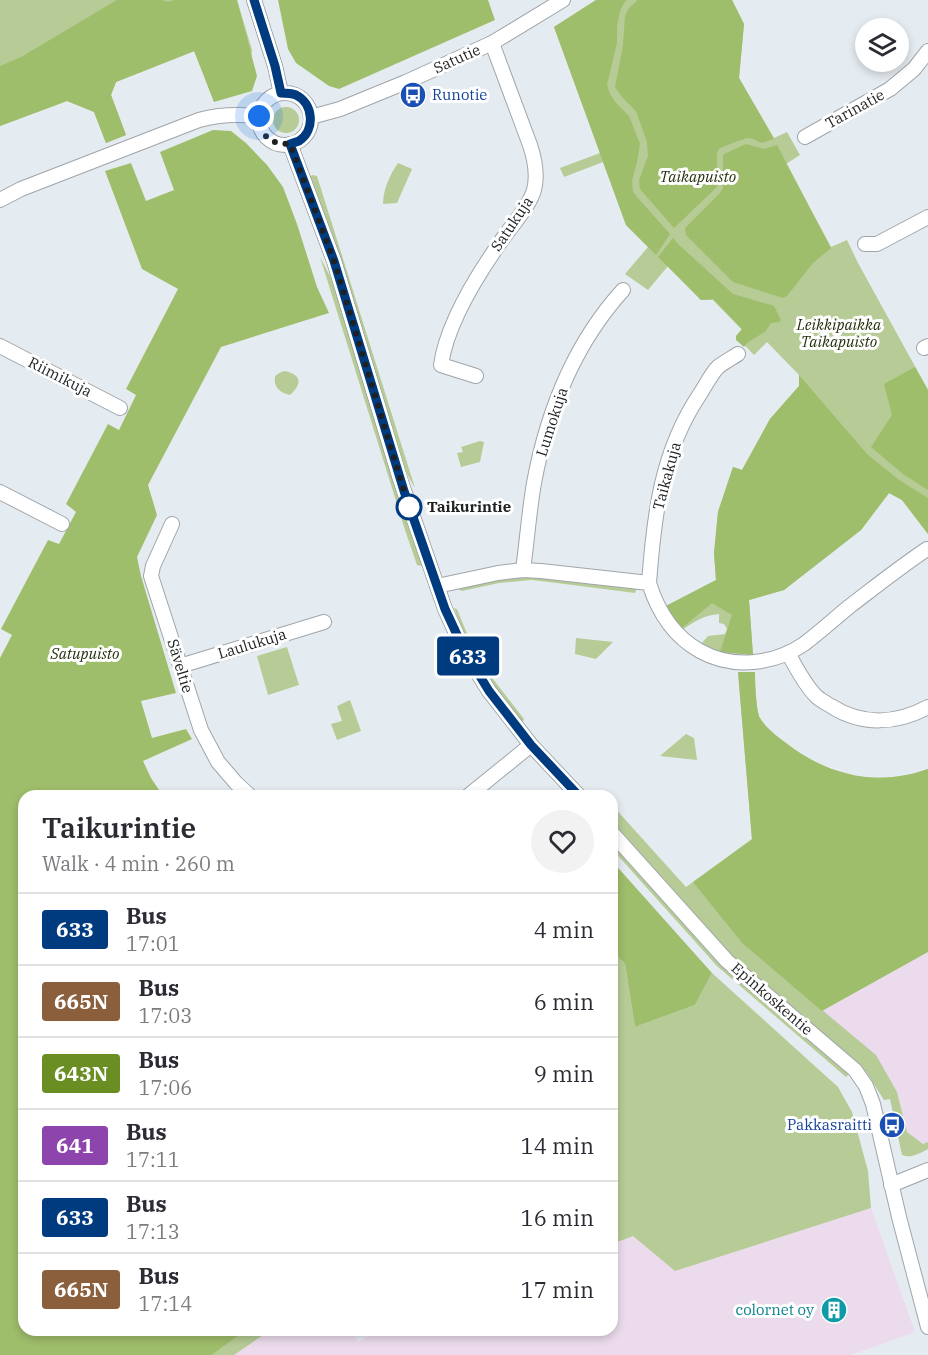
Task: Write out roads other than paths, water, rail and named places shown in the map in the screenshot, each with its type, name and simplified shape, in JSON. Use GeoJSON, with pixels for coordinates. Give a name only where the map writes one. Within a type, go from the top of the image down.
{"type":"FeatureCollection","features":[{"type":"Feature","properties":{"kind":"street"},"geometry":{"type":"LineString","coordinates":[[254,0],[281,93]]}},
{"type":"Feature","properties":{"kind":"street","name":"Satutie"},"geometry":{"type":"LineString","coordinates":[[311,117],[351,105],[492,43],[563,0]]}},
{"type":"Feature","properties":{"kind":"street","name":"Satukuja"},"geometry":{"type":"LineString","coordinates":[[476,376],[441,365],[444,345],[465,298],[491,255],[531,200],[536,180],[535,160],[492,43]]}},
{"type":"Feature","properties":{"kind":"street","name":"Tarinatie"},"geometry":{"type":"LineString","coordinates":[[805,137],[890,89],[914,69],[928,51]]}},
{"type":"Feature","properties":{"kind":"street"},"geometry":{"type":"LineString","coordinates":[[281,93],[296,95],[303,100],[311,117],[305,135],[300,141],[290,144],[270,141],[260,126],[259,116],[262,107],[271,97],[281,93]]}},
{"type":"Feature","properties":{"kind":"street"},"geometry":{"type":"LineString","coordinates":[[0,200],[21,189],[205,118],[224,115],[259,116]]}},
{"type":"Feature","properties":{"kind":"street"},"geometry":{"type":"LineString","coordinates":[[290,144],[334,261],[396,465],[437,586],[457,636],[476,672],[503,711],[573,790]]}},
{"type":"Feature","properties":{"kind":"street"},"geometry":{"type":"LineString","coordinates":[[865,244],[877,244],[928,217]]}},
{"type":"Feature","properties":{"kind":"street","name":"Lumokuja"},"geometry":{"type":"LineString","coordinates":[[523,570],[534,484],[555,406],[580,351],[599,318],[623,290]]}},
{"type":"Feature","properties":{"kind":"street","name":"Riimikuja"},"geometry":{"type":"LineString","coordinates":[[0,346],[120,408]]}},
{"type":"Feature","properties":{"kind":"street","name":"Taikakuja"},"geometry":{"type":"LineString","coordinates":[[649,584],[657,506],[671,448],[686,416],[718,367],[738,354]]}},
{"type":"Feature","properties":{"kind":"street"},"geometry":{"type":"LineString","coordinates":[[0,492],[62,524]]}},
{"type":"Feature","properties":{"kind":"street","name":"Säveltie"},"geometry":{"type":"LineString","coordinates":[[172,524],[153,566],[152,576],[195,714],[207,744],[218,762],[244,790]]}},
{"type":"Feature","properties":{"kind":"street"},"geometry":{"type":"LineString","coordinates":[[437,586],[523,570],[649,584],[658,607],[671,628],[682,639],[709,656],[746,663],[773,659],[804,644],[927,549]]}},
{"type":"Feature","properties":{"kind":"street","name":"Laulukuja"},"geometry":{"type":"LineString","coordinates":[[180,666],[324,622]]}},
{"type":"Feature","properties":{"kind":"street"},"geometry":{"type":"LineString","coordinates":[[788,653],[815,695],[842,713],[863,719],[887,721],[928,707]]}},
{"type":"Feature","properties":{"kind":"street"},"geometry":{"type":"LineString","coordinates":[[475,790],[531,745]]}},
{"type":"Feature","properties":{"kind":"street","name":"Epinkoskentie"},"geometry":{"type":"LineString","coordinates":[[618,839],[727,961],[860,1076],[873,1104],[891,1185]]}},
{"type":"Feature","properties":{"kind":"street"},"geometry":{"type":"LineString","coordinates":[[928,1170],[891,1185],[928,1328]]}},
{"type":"Feature","properties":{"kind":"place","name":"Runotie"},"geometry":{"type":"Point","coordinates":[413,95]}},
{"type":"Feature","properties":{"kind":"place","name":"Taikurintie"},"geometry":{"type":"Point","coordinates":[409,507]}},
{"type":"Feature","properties":{"kind":"place","name":"Pakkasraitti"},"geometry":{"type":"Point","coordinates":[892,1125]}},
{"type":"Feature","properties":{"kind":"place","name":"colornet oy"},"geometry":{"type":"Point","coordinates":[834,1310]}},
{"type":"Feature","properties":{"kind":"park label","name":"Taikapuisto"},"geometry":{"type":"Point","coordinates":[698,177]}},
{"type":"Feature","properties":{"kind":"park label","name":"Leikkipaikka Taikapuisto"},"geometry":{"type":"Point","coordinates":[839,334]}},
{"type":"Feature","properties":{"kind":"park label","name":"Satupuisto"},"geometry":{"type":"Point","coordinates":[85,654]}}]}
